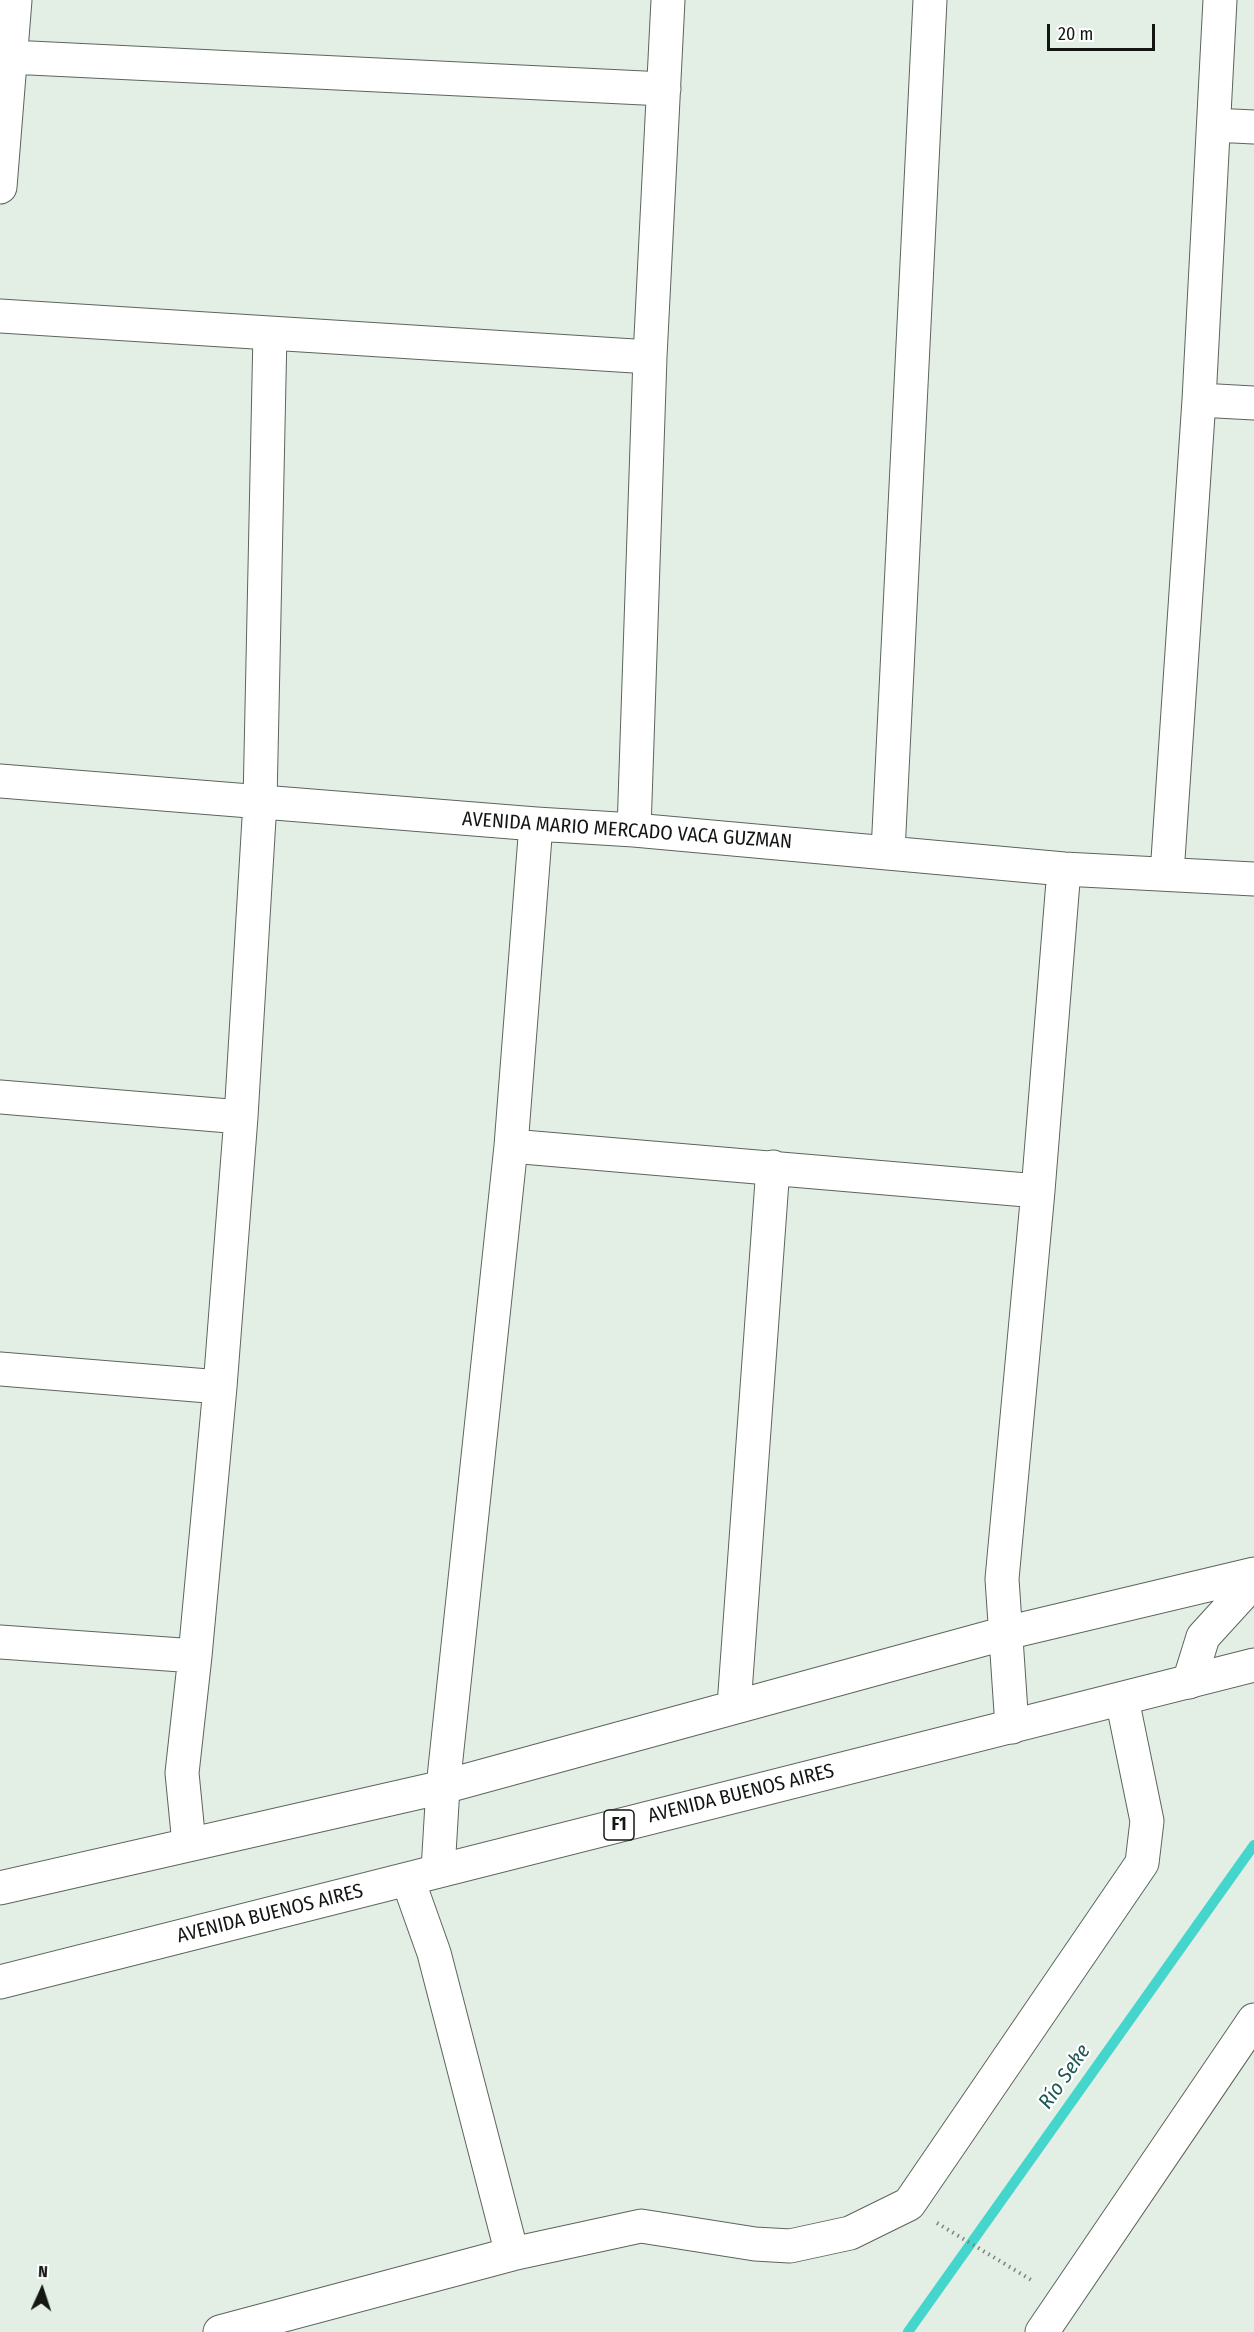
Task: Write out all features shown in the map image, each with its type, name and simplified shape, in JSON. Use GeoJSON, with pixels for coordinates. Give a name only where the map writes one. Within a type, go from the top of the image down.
{"type":"FeatureCollection","features":[{"type":"Feature","properties":{"kind":"main road"},"geometry":{"type":"LineString","coordinates":[[0,187],[15,0]]}},
{"type":"Feature","properties":{"kind":"main road"},"geometry":{"type":"LineString","coordinates":[[634,830],[650,357],[668,0]]}},
{"type":"Feature","properties":{"kind":"main road"},"geometry":{"type":"LineString","coordinates":[[888,852],[930,0]]}},
{"type":"Feature","properties":{"kind":"main road"},"geometry":{"type":"LineString","coordinates":[[1167,874],[1199,400],[1220,0]]}},
{"type":"Feature","properties":{"kind":"main road"},"geometry":{"type":"LineString","coordinates":[[10,57],[664,88]]}},
{"type":"Feature","properties":{"kind":"main road"},"geometry":{"type":"LineString","coordinates":[[1214,124],[1254,127]]}},
{"type":"Feature","properties":{"kind":"main road"},"geometry":{"type":"LineString","coordinates":[[0,316],[650,357]]}},
{"type":"Feature","properties":{"kind":"main road"},"geometry":{"type":"LineString","coordinates":[[189,1844],[182,1773],[220,1387],[241,1117],[260,802],[270,333]]}},
{"type":"Feature","properties":{"kind":"main road"},"geometry":{"type":"LineString","coordinates":[[1199,400],[1254,403]]}},
{"type":"Feature","properties":{"kind":"main road","name":"AVENIDA MARIO MERCADO VACA GUZMAN"},"geometry":{"type":"LineString","coordinates":[[0,781],[634,830],[1064,869],[1254,879]]}},
{"type":"Feature","properties":{"kind":"main road"},"geometry":{"type":"LineString","coordinates":[[438,1870],[443,1787],[511,1146],[536,824]]}},
{"type":"Feature","properties":{"kind":"main road"},"geometry":{"type":"LineString","coordinates":[[1012,1727],[1002,1579],[1038,1191],[1064,869]]}},
{"type":"Feature","properties":{"kind":"main road"},"geometry":{"type":"LineString","coordinates":[[0,1097],[241,1117]]}},
{"type":"Feature","properties":{"kind":"main road"},"geometry":{"type":"LineString","coordinates":[[511,1146],[1038,1191]]}},
{"type":"Feature","properties":{"kind":"main road"},"geometry":{"type":"LineString","coordinates":[[734,1706],[773,1167]]}},
{"type":"Feature","properties":{"kind":"main road"},"geometry":{"type":"LineString","coordinates":[[0,1369],[220,1387]]}},
{"type":"Feature","properties":{"kind":"main road"},"geometry":{"type":"LineString","coordinates":[[0,1888],[443,1787],[1006,1633],[1254,1574]]}},
{"type":"Feature","properties":{"kind":"main road"},"geometry":{"type":"LineString","coordinates":[[1189,1682],[1203,1637],[1254,1581]]}},
{"type":"Feature","properties":{"kind":"main road"},"geometry":{"type":"LineString","coordinates":[[0,1642],[195,1656]]}},
{"type":"Feature","properties":{"kind":"main road","name":"AVENIDA BUENOS AIRES"},"geometry":{"type":"LineString","coordinates":[[0,1982],[1246,1667]]}},
{"type":"Feature","properties":{"kind":"main road"},"geometry":{"type":"LineString","coordinates":[[230,2331],[512,2254],[641,2226],[755,2244],[790,2246],[850,2233],[909,2204],[1142,1863],[1147,1821],[1122,1699]]}},
{"type":"Feature","properties":{"kind":"main road"},"geometry":{"type":"LineString","coordinates":[[408,1880],[434,1953],[512,2254]]}},
{"type":"Feature","properties":{"kind":"main road"},"geometry":{"type":"LineString","coordinates":[[1042,2332],[1254,2020]]}},
{"type":"Feature","properties":{"kind":"path"},"geometry":{"type":"LineString","coordinates":[[936,2223],[1004,2264]]}},
{"type":"Feature","properties":{"kind":"waterway","name":"Río Seke"},"geometry":{"type":"LineString","coordinates":[[908,2332],[1254,1845]]}}]}
